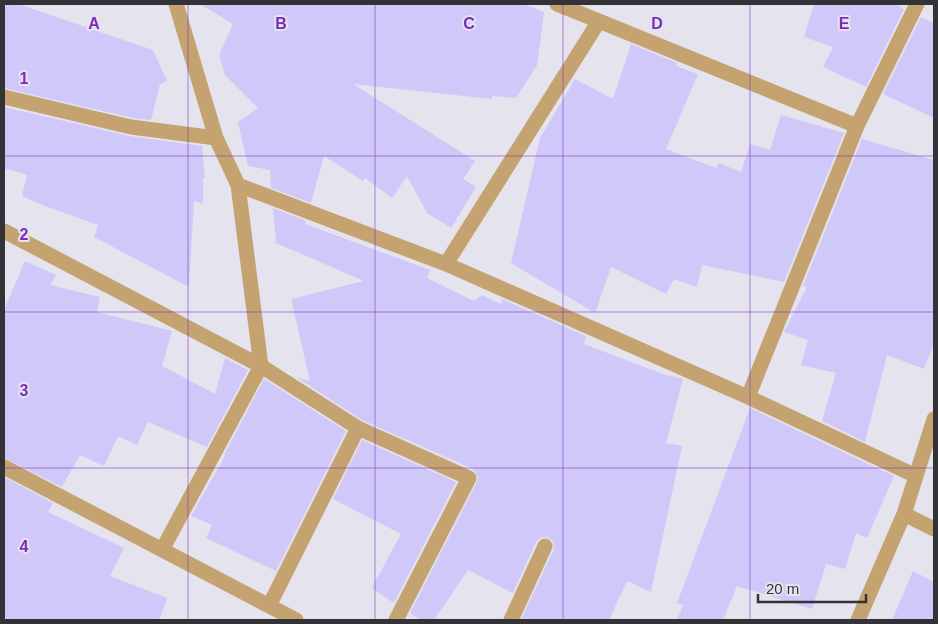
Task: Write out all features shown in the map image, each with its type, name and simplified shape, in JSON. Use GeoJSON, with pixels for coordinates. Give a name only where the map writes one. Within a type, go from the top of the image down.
{"type":"FeatureCollection","features":[{"type":"Feature","properties":{"kind":"street"},"geometry":{"type":"LineString","coordinates":[[162,550],[261,366],[238,185],[216,138],[176,4]]}},
{"type":"Feature","properties":{"kind":"street"},"geometry":{"type":"LineString","coordinates":[[558,4],[857,126]]}},
{"type":"Feature","properties":{"kind":"street"},"geometry":{"type":"LineString","coordinates":[[748,397],[857,126],[917,4]]}},
{"type":"Feature","properties":{"kind":"street"},"geometry":{"type":"LineString","coordinates":[[446,264],[599,21]]}},
{"type":"Feature","properties":{"kind":"street"},"geometry":{"type":"LineString","coordinates":[[4,97],[131,126],[216,138]]}},
{"type":"Feature","properties":{"kind":"street"},"geometry":{"type":"LineString","coordinates":[[238,185],[446,264],[748,397],[916,476]]}},
{"type":"Feature","properties":{"kind":"street"},"geometry":{"type":"LineString","coordinates":[[4,230],[261,366],[358,428],[470,478],[396,620]]}},
{"type":"Feature","properties":{"kind":"street"},"geometry":{"type":"LineString","coordinates":[[858,620],[904,514],[934,419]]}},
{"type":"Feature","properties":{"kind":"street"},"geometry":{"type":"LineString","coordinates":[[269,606],[358,428]]}},
{"type":"Feature","properties":{"kind":"street"},"geometry":{"type":"LineString","coordinates":[[4,467],[296,620]]}},
{"type":"Feature","properties":{"kind":"street"},"geometry":{"type":"LineString","coordinates":[[904,514],[934,529]]}},
{"type":"Feature","properties":{"kind":"street"},"geometry":{"type":"LineString","coordinates":[[511,620],[545,546]]}},
{"type":"Feature","properties":{"kind":"building"},"geometry":{"type":"Polygon","coordinates":[[[4,4],[18,4],[153,50],[167,81],[160,84],[151,120],[133,118],[4,88],[4,4]]]}},
{"type":"Feature","properties":{"kind":"building"},"geometry":{"type":"Polygon","coordinates":[[[200,4],[524,4],[544,12],[537,65],[516,98],[492,96],[492,99],[353,84],[475,161],[463,179],[476,187],[451,228],[427,213],[407,176],[392,198],[365,178],[363,181],[324,156],[311,203],[271,188],[270,170],[248,166],[238,122],[258,108],[225,75],[219,55],[233,24],[200,4]]]}},
{"type":"Feature","properties":{"kind":"building"},"geometry":{"type":"Polygon","coordinates":[[[814,4],[895,4],[904,9],[866,87],[823,67],[833,47],[804,37],[814,4]]]}},
{"type":"Feature","properties":{"kind":"building"},"geometry":{"type":"Polygon","coordinates":[[[921,17],[934,23],[934,118],[883,94],[921,17]]]}},
{"type":"Feature","properties":{"kind":"building"},"geometry":{"type":"Polygon","coordinates":[[[631,44],[677,63],[676,66],[698,74],[666,149],[716,168],[719,163],[741,172],[750,144],[770,150],[781,115],[844,133],[784,282],[702,265],[697,287],[674,279],[666,294],[611,267],[595,313],[511,263],[540,138],[575,79],[613,99],[631,44]]]}},
{"type":"Feature","properties":{"kind":"building"},"geometry":{"type":"Polygon","coordinates":[[[4,107],[129,136],[202,146],[205,178],[203,178],[203,204],[194,201],[189,287],[94,237],[98,225],[22,196],[27,175],[4,168],[4,107]]]}},
{"type":"Feature","properties":{"kind":"building"},"geometry":{"type":"Polygon","coordinates":[[[862,139],[934,160],[934,344],[924,369],[887,355],[865,442],[822,421],[836,373],[801,365],[808,340],[784,332],[807,287],[803,286],[862,139]]]}},
{"type":"Feature","properties":{"kind":"building"},"geometry":{"type":"Polygon","coordinates":[[[273,208],[306,221],[305,224],[430,270],[427,278],[474,301],[482,295],[501,304],[502,299],[586,336],[584,344],[663,374],[683,379],[666,443],[682,446],[651,592],[627,581],[609,620],[521,620],[554,549],[553,541],[545,537],[540,538],[536,542],[513,593],[468,570],[434,620],[421,620],[410,613],[478,477],[473,469],[362,420],[296,377],[310,381],[291,299],[364,281],[276,243],[273,208]]]}},
{"type":"Feature","properties":{"kind":"building"},"geometry":{"type":"Polygon","coordinates":[[[25,261],[56,275],[50,285],[100,297],[97,312],[172,331],[162,366],[215,394],[225,358],[248,370],[207,447],[148,422],[137,445],[118,436],[104,466],[80,455],[62,487],[4,458],[4,310],[25,261]]]}},
{"type":"Feature","properties":{"kind":"building"},"geometry":{"type":"Polygon","coordinates":[[[264,379],[346,431],[276,571],[206,538],[212,525],[191,516],[225,456],[264,379]]]}},
{"type":"Feature","properties":{"kind":"building"},"geometry":{"type":"Polygon","coordinates":[[[750,408],[894,476],[867,538],[856,533],[845,569],[826,564],[812,609],[737,586],[723,620],[677,620],[683,605],[677,603],[750,408]]]}},
{"type":"Feature","properties":{"kind":"building"},"geometry":{"type":"Polygon","coordinates":[[[362,440],[456,482],[394,603],[372,588],[401,534],[333,499],[362,440]]]}},
{"type":"Feature","properties":{"kind":"building"},"geometry":{"type":"Polygon","coordinates":[[[4,477],[53,503],[48,512],[124,548],[110,576],[167,598],[159,620],[4,620],[4,477]]]}},
{"type":"Feature","properties":{"kind":"building"},"geometry":{"type":"Polygon","coordinates":[[[913,571],[934,582],[934,620],[892,620],[913,571]]]}}]}
